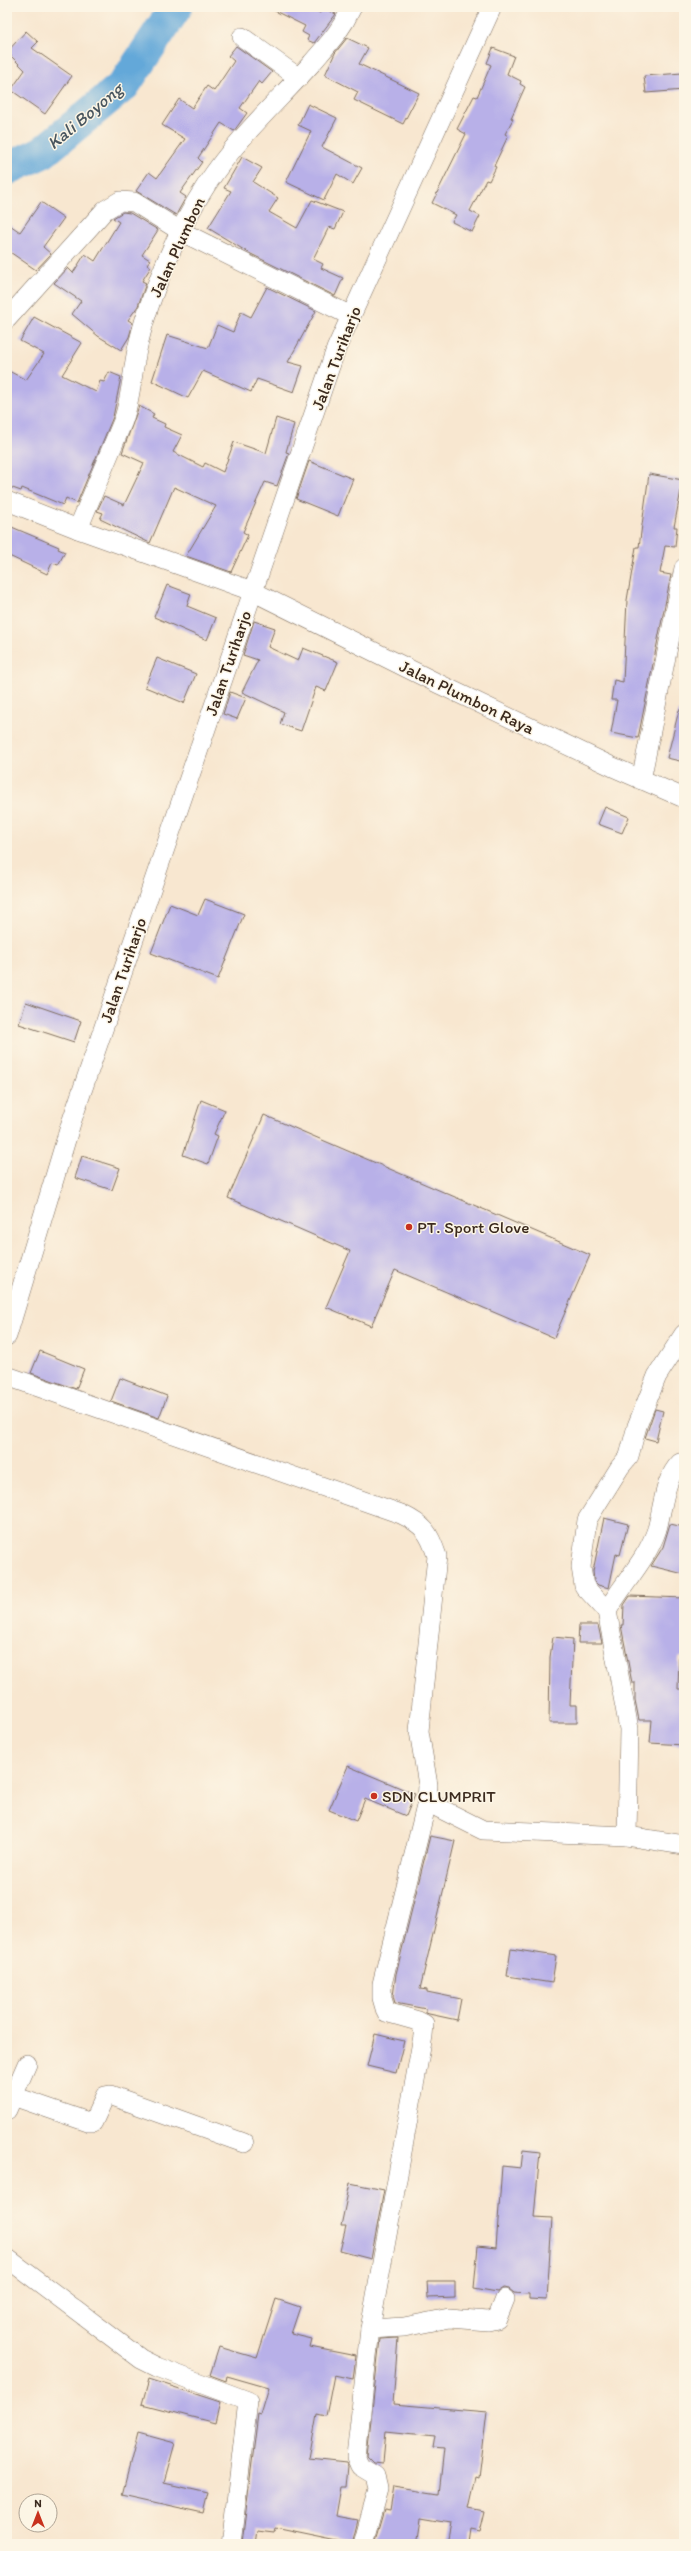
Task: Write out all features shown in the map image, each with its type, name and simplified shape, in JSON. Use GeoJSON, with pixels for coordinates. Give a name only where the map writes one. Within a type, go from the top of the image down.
{"type":"FeatureCollection","features":[{"type":"Feature","properties":{"kind":"street","name":"Jalan Plumbon"},"geometry":{"type":"LineString","coordinates":[[78,530],[125,416],[136,350],[160,276],[207,184],[230,153],[341,30],[352,7]]}},
{"type":"Feature","properties":{"kind":"street","name":"Jalan Turiharjo"},"geometry":{"type":"LineString","coordinates":[[7,1336],[71,1123],[336,349],[492,7]]}},
{"type":"Feature","properties":{"kind":"street"},"geometry":{"type":"LineString","coordinates":[[242,37],[299,78]]}},
{"type":"Feature","properties":{"kind":"street"},"geometry":{"type":"LineString","coordinates":[[7,319],[105,210],[113,204],[126,200],[134,202],[182,232],[351,316]]}},
{"type":"Feature","properties":{"kind":"street","name":"Jalan Plumbon Raya"},"geometry":{"type":"LineString","coordinates":[[7,500],[78,530],[252,591],[439,684],[641,780],[684,798]]}},
{"type":"Feature","properties":{"kind":"street"},"geometry":{"type":"LineString","coordinates":[[641,780],[684,568]]}},
{"type":"Feature","properties":{"kind":"street"},"geometry":{"type":"LineString","coordinates":[[628,1836],[629,1729],[607,1611],[584,1586],[581,1566],[587,1520],[615,1473],[629,1456],[637,1426],[657,1376],[684,1334]]}},
{"type":"Feature","properties":{"kind":"street"},"geometry":{"type":"LineString","coordinates":[[7,1376],[401,1514],[418,1522],[427,1531],[437,1556],[420,1731],[428,1785],[427,1802],[382,1984],[382,1998],[386,2012],[424,2024],[370,2329],[356,2457],[360,2466],[375,2475],[378,2490],[363,2544]]}},
{"type":"Feature","properties":{"kind":"street"},"geometry":{"type":"LineString","coordinates":[[607,1611],[642,1560],[656,1530],[673,1471],[680,1463],[684,1462]]}},
{"type":"Feature","properties":{"kind":"street"},"geometry":{"type":"LineString","coordinates":[[427,1802],[483,1830],[628,1836],[684,1845]]}},
{"type":"Feature","properties":{"kind":"street"},"geometry":{"type":"LineString","coordinates":[[28,2064],[10,2103],[93,2122],[105,2096],[110,2095],[244,2143]]}},
{"type":"Feature","properties":{"kind":"street"},"geometry":{"type":"LineString","coordinates":[[7,2258],[141,2358],[157,2367],[248,2401],[231,2544]]}},
{"type":"Feature","properties":{"kind":"street"},"geometry":{"type":"LineString","coordinates":[[370,2329],[404,2328],[449,2318],[488,2321],[497,2319],[505,2299]]}},
{"type":"Feature","properties":{"kind":"building"},"geometry":{"type":"Polygon","coordinates":[[[267,7],[309,7],[320,13],[323,8],[336,14],[314,43],[307,40],[309,36],[302,32],[305,26],[267,7]]]}},
{"type":"Feature","properties":{"kind":"building"},"geometry":{"type":"Polygon","coordinates":[[[26,31],[38,42],[32,48],[72,76],[45,114],[11,90],[25,70],[7,52],[26,31]]]}},
{"type":"Feature","properties":{"kind":"building"},"geometry":{"type":"Polygon","coordinates":[[[347,38],[368,48],[359,64],[419,93],[403,124],[354,100],[358,92],[325,75],[335,53],[347,38]]]}},
{"type":"Feature","properties":{"kind":"building"},"geometry":{"type":"Polygon","coordinates":[[[236,46],[272,72],[262,84],[259,81],[240,108],[247,113],[234,131],[221,123],[198,158],[202,162],[180,193],[186,197],[176,215],[136,191],[149,172],[157,178],[185,139],[162,125],[179,99],[192,108],[207,86],[214,91],[234,61],[228,56],[236,46]]]}},
{"type":"Feature","properties":{"kind":"building"},"geometry":{"type":"Polygon","coordinates":[[[493,48],[514,56],[507,74],[521,81],[520,84],[525,87],[511,118],[513,119],[505,134],[508,136],[494,166],[496,167],[489,181],[486,180],[470,211],[480,216],[472,232],[452,222],[456,215],[432,203],[466,134],[457,129],[474,96],[477,97],[491,65],[487,63],[493,48]]]}},
{"type":"Feature","properties":{"kind":"building"},"geometry":{"type":"Polygon","coordinates":[[[682,73],[684,90],[646,93],[644,76],[682,73]]]}},
{"type":"Feature","properties":{"kind":"building"},"geometry":{"type":"Polygon","coordinates":[[[308,104],[337,118],[322,147],[362,168],[353,184],[337,174],[324,200],[286,182],[311,131],[298,125],[308,104]]]}},
{"type":"Feature","properties":{"kind":"building"},"geometry":{"type":"Polygon","coordinates":[[[242,157],[262,168],[253,182],[278,198],[269,212],[297,228],[312,200],[343,212],[335,229],[329,227],[313,259],[323,264],[321,268],[343,278],[335,296],[249,253],[208,228],[231,191],[224,188],[242,157]]]}},
{"type":"Feature","properties":{"kind":"building"},"geometry":{"type":"Polygon","coordinates":[[[41,202],[64,218],[43,247],[51,254],[36,270],[7,250],[7,223],[20,232],[41,202]]]}},
{"type":"Feature","properties":{"kind":"building"},"geometry":{"type":"Polygon","coordinates":[[[123,212],[130,213],[158,230],[142,255],[150,260],[147,264],[151,267],[142,281],[146,283],[138,306],[128,320],[133,323],[129,337],[121,350],[98,336],[72,314],[81,301],[54,283],[68,268],[73,273],[85,254],[95,261],[119,222],[113,218],[123,212]]]}},
{"type":"Feature","properties":{"kind":"building"},"geometry":{"type":"Polygon","coordinates":[[[267,287],[316,311],[288,362],[303,366],[294,392],[257,379],[251,392],[203,371],[188,398],[152,381],[167,335],[208,348],[217,325],[233,332],[241,312],[251,317],[267,287]]]}},
{"type":"Feature","properties":{"kind":"building"},"geometry":{"type":"Polygon","coordinates":[[[34,317],[82,343],[62,375],[96,392],[100,381],[104,382],[109,372],[121,377],[113,417],[77,503],[66,498],[63,505],[22,488],[21,491],[7,486],[7,370],[26,380],[44,354],[20,341],[34,317]]]}},
{"type":"Feature","properties":{"kind":"building"},"geometry":{"type":"Polygon","coordinates":[[[139,406],[154,414],[152,418],[165,424],[164,427],[182,435],[173,452],[203,467],[205,463],[223,472],[234,442],[266,453],[276,418],[294,424],[286,452],[289,453],[277,486],[265,482],[243,532],[248,535],[231,572],[186,556],[216,506],[174,487],[150,543],[100,519],[103,513],[97,511],[104,496],[124,505],[144,463],[122,453],[139,406]]]}},
{"type":"Feature","properties":{"kind":"building"},"geometry":{"type":"Polygon","coordinates":[[[309,461],[353,479],[338,516],[296,499],[309,461]]]}},
{"type":"Feature","properties":{"kind":"building"},"geometry":{"type":"Polygon","coordinates":[[[649,474],[683,480],[674,527],[677,527],[675,547],[665,546],[660,573],[671,575],[638,738],[611,733],[617,700],[611,700],[614,680],[623,682],[627,600],[636,547],[639,547],[649,474]]]}},
{"type":"Feature","properties":{"kind":"building"},"geometry":{"type":"Polygon","coordinates":[[[7,525],[59,547],[58,549],[65,552],[58,565],[52,563],[47,574],[7,555],[7,525]]]}},
{"type":"Feature","properties":{"kind":"building"},"geometry":{"type":"Polygon","coordinates":[[[167,585],[191,594],[187,606],[216,618],[207,640],[154,617],[167,585]]]}},
{"type":"Feature","properties":{"kind":"building"},"geometry":{"type":"Polygon","coordinates":[[[254,621],[275,628],[268,647],[298,661],[303,648],[338,662],[326,691],[316,687],[301,731],[280,724],[284,712],[242,692],[258,660],[243,655],[254,621]]]}},
{"type":"Feature","properties":{"kind":"building"},"geometry":{"type":"Polygon","coordinates":[[[157,658],[196,674],[184,703],[145,687],[157,658]]]}},
{"type":"Feature","properties":{"kind":"building"},"geometry":{"type":"Polygon","coordinates":[[[230,692],[246,698],[237,719],[223,714],[230,692]]]}},
{"type":"Feature","properties":{"kind":"building"},"geometry":{"type":"Polygon","coordinates":[[[679,710],[684,710],[684,762],[667,758],[679,710]]]}},
{"type":"Feature","properties":{"kind":"building"},"geometry":{"type":"Polygon","coordinates":[[[605,807],[629,817],[622,833],[598,824],[605,807]]]}},
{"type":"Feature","properties":{"kind":"building"},"geometry":{"type":"Polygon","coordinates":[[[205,899],[244,914],[218,979],[151,953],[170,904],[198,915],[205,899]]]}},
{"type":"Feature","properties":{"kind":"building"},"geometry":{"type":"Polygon","coordinates":[[[26,1002],[81,1021],[74,1042],[19,1024],[26,1002]]]}},
{"type":"Feature","properties":{"kind":"building"},"geometry":{"type":"Polygon","coordinates":[[[201,1100],[225,1110],[214,1134],[218,1136],[208,1164],[183,1155],[201,1100]]]}},
{"type":"Feature","properties":{"kind":"building","name":"PT. Sport Glove"},"geometry":{"type":"Polygon","coordinates":[[[264,1115],[590,1255],[554,1338],[395,1270],[371,1326],[326,1307],[350,1251],[228,1198],[264,1115]]]}},
{"type":"Feature","properties":{"kind":"building"},"geometry":{"type":"Polygon","coordinates":[[[82,1156],[120,1168],[112,1190],[75,1178],[82,1156]]]}},
{"type":"Feature","properties":{"kind":"building"},"geometry":{"type":"Polygon","coordinates":[[[40,1351],[84,1369],[76,1389],[31,1373],[40,1351]]]}},
{"type":"Feature","properties":{"kind":"building"},"geometry":{"type":"Polygon","coordinates":[[[120,1378],[167,1396],[159,1418],[111,1401],[120,1378]]]}},
{"type":"Feature","properties":{"kind":"building"},"geometry":{"type":"Polygon","coordinates":[[[655,1409],[663,1411],[656,1441],[645,1438],[655,1409]]]}},
{"type":"Feature","properties":{"kind":"building"},"geometry":{"type":"Polygon","coordinates":[[[604,1518],[628,1524],[620,1555],[616,1554],[609,1588],[598,1585],[594,1581],[593,1571],[604,1518]]]}},
{"type":"Feature","properties":{"kind":"building"},"geometry":{"type":"Polygon","coordinates":[[[670,1524],[684,1527],[684,1574],[651,1566],[663,1547],[670,1524]]]}},
{"type":"Feature","properties":{"kind":"building"},"geometry":{"type":"Polygon","coordinates":[[[630,1596],[684,1598],[684,1657],[679,1657],[678,1689],[684,1689],[684,1745],[650,1743],[652,1720],[639,1720],[635,1700],[635,1683],[632,1683],[621,1625],[623,1625],[624,1605],[630,1596]]]}},
{"type":"Feature","properties":{"kind":"building"},"geometry":{"type":"Polygon","coordinates":[[[579,1625],[598,1625],[602,1643],[578,1643],[579,1625]]]}},
{"type":"Feature","properties":{"kind":"building"},"geometry":{"type":"Polygon","coordinates":[[[553,1637],[573,1639],[570,1705],[577,1705],[577,1723],[549,1723],[550,1657],[553,1637]]]}},
{"type":"Feature","properties":{"kind":"building","name":"SDN CLUMPRIT"},"geometry":{"type":"Polygon","coordinates":[[[348,1766],[415,1794],[406,1816],[365,1799],[356,1821],[329,1810],[348,1766]]]}},
{"type":"Feature","properties":{"kind":"building"},"geometry":{"type":"Polygon","coordinates":[[[430,1836],[455,1841],[420,1989],[427,1990],[427,1992],[461,1999],[457,2020],[426,2013],[426,2009],[395,2003],[393,1996],[396,1974],[430,1836]]]}},
{"type":"Feature","properties":{"kind":"building"},"geometry":{"type":"Polygon","coordinates":[[[511,1949],[556,1956],[552,1983],[507,1976],[511,1949]]]}},
{"type":"Feature","properties":{"kind":"building"},"geometry":{"type":"Polygon","coordinates":[[[375,2034],[404,2041],[396,2073],[367,2066],[375,2034]]]}},
{"type":"Feature","properties":{"kind":"building"},"geometry":{"type":"Polygon","coordinates":[[[523,2150],[540,2152],[534,2217],[552,2218],[547,2300],[529,2299],[529,2294],[514,2293],[509,2289],[503,2288],[497,2292],[474,2288],[478,2246],[496,2248],[502,2166],[521,2168],[523,2150]]]}},
{"type":"Feature","properties":{"kind":"building"},"geometry":{"type":"Polygon","coordinates":[[[350,2183],[384,2190],[371,2259],[340,2251],[346,2226],[341,2226],[350,2183]]]}},
{"type":"Feature","properties":{"kind":"building"},"geometry":{"type":"Polygon","coordinates":[[[427,2281],[455,2281],[455,2297],[428,2298],[427,2281]]]}},
{"type":"Feature","properties":{"kind":"building"},"geometry":{"type":"Polygon","coordinates":[[[276,2299],[300,2307],[291,2334],[312,2339],[310,2347],[356,2356],[353,2379],[334,2375],[326,2416],[317,2414],[309,2458],[346,2462],[348,2466],[346,2487],[341,2487],[336,2516],[358,2520],[352,2544],[275,2528],[274,2532],[257,2530],[255,2544],[242,2544],[258,2414],[261,2415],[269,2388],[227,2376],[226,2381],[210,2375],[219,2347],[257,2358],[276,2299]]]}},
{"type":"Feature","properties":{"kind":"building"},"geometry":{"type":"Polygon","coordinates":[[[398,2338],[393,2404],[487,2412],[479,2478],[476,2477],[469,2508],[484,2511],[479,2532],[470,2530],[468,2544],[446,2544],[450,2523],[420,2518],[416,2544],[374,2544],[384,2510],[390,2511],[394,2487],[439,2494],[444,2449],[433,2448],[435,2436],[386,2431],[383,2463],[374,2462],[367,2455],[380,2339],[398,2338]]]}},
{"type":"Feature","properties":{"kind":"building"},"geometry":{"type":"Polygon","coordinates":[[[149,2379],[220,2402],[215,2423],[142,2404],[149,2379]]]}},
{"type":"Feature","properties":{"kind":"building"},"geometry":{"type":"Polygon","coordinates":[[[138,2433],[175,2443],[164,2483],[208,2493],[203,2513],[122,2495],[138,2433]]]}},
{"type":"Feature","properties":{"kind":"waterway","name":"Kali Boyong"},"geometry":{"type":"LineString","coordinates":[[7,169],[43,152],[124,85],[176,7]]}},
{"type":"Feature","properties":{"kind":"place","name":"PT. Sport Glove"},"geometry":{"type":"Point","coordinates":[409,1227]}},
{"type":"Feature","properties":{"kind":"place","name":"SDN CLUMPRIT"},"geometry":{"type":"Point","coordinates":[374,1796]}}]}
